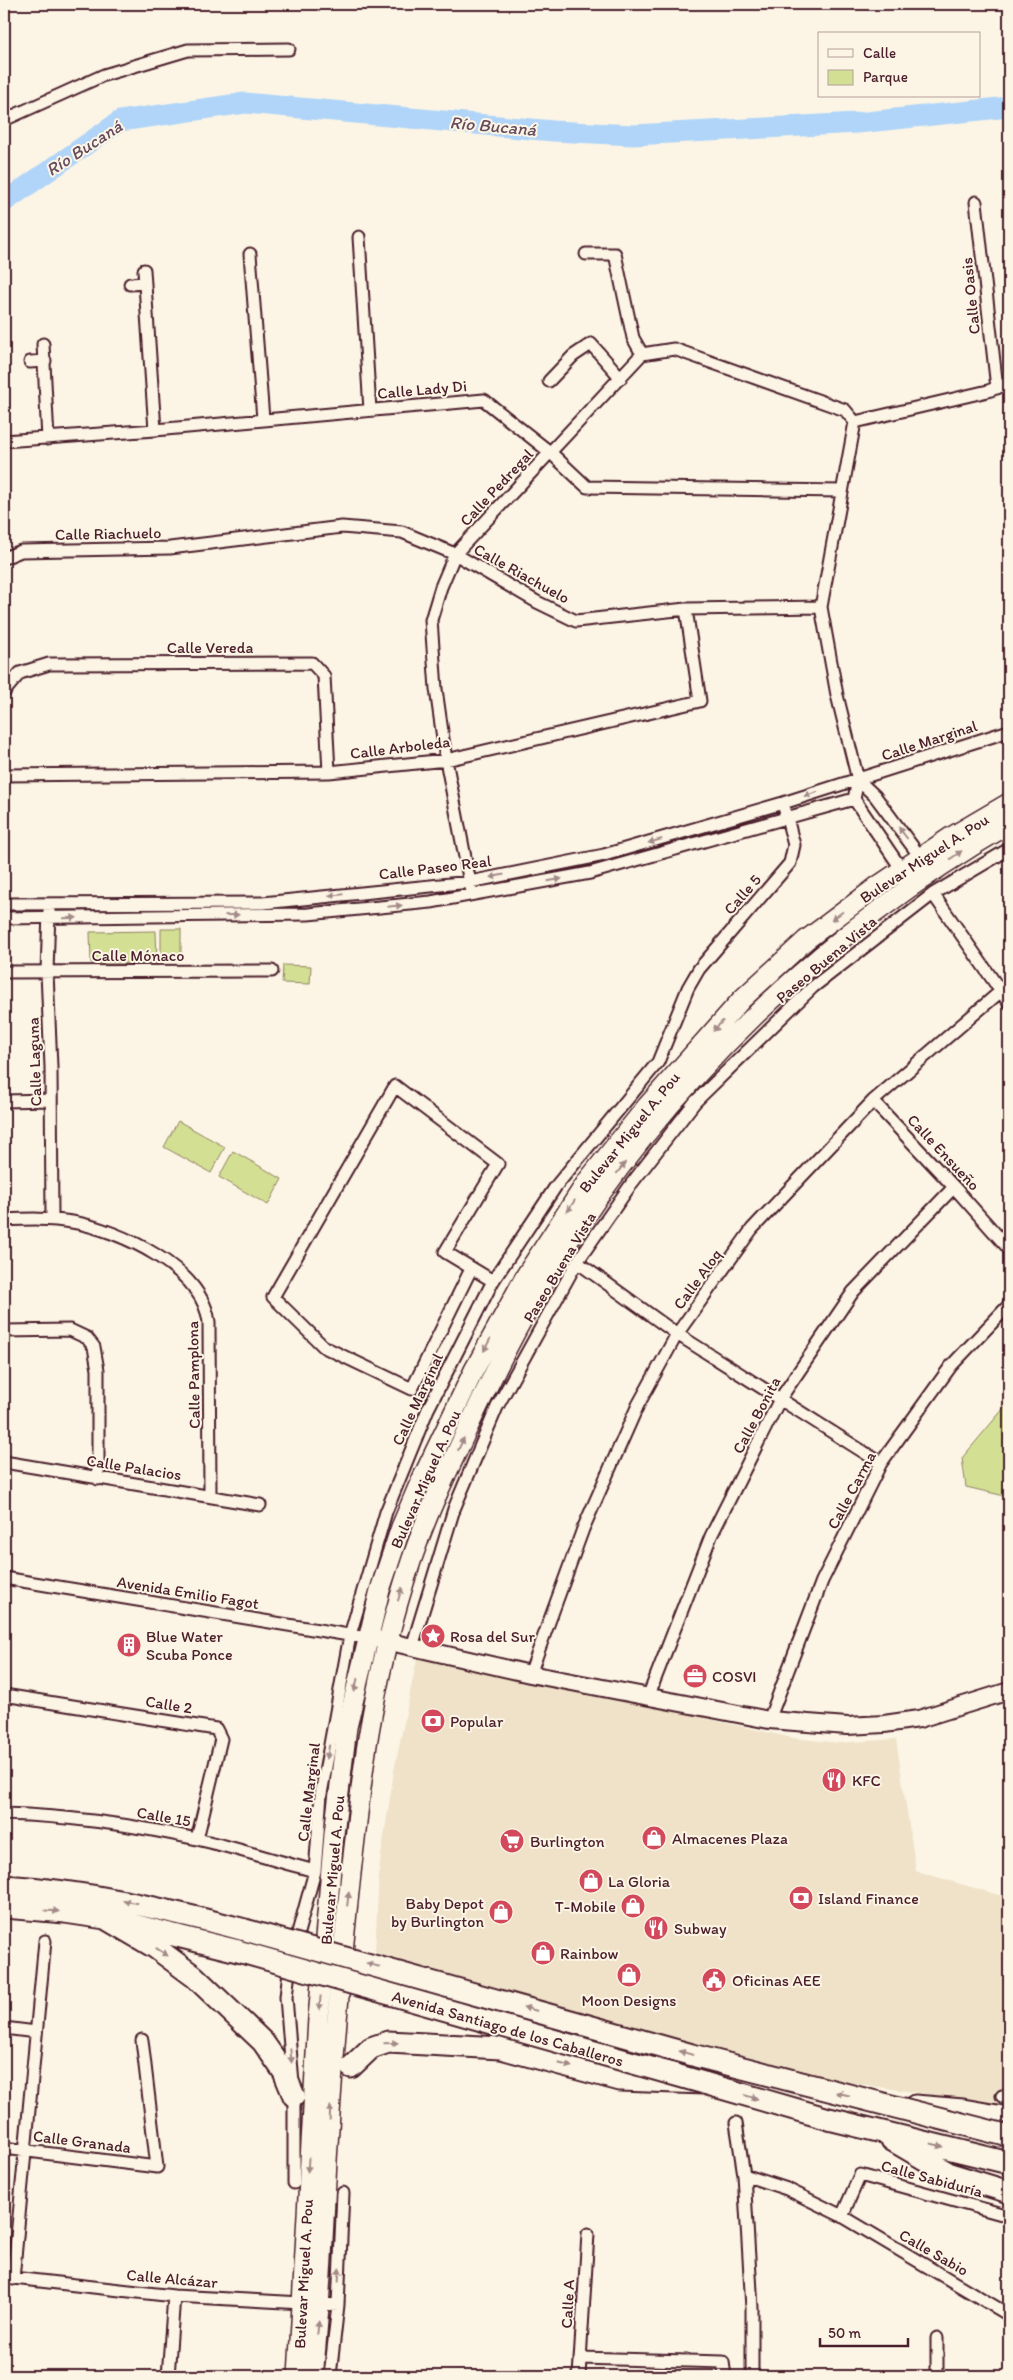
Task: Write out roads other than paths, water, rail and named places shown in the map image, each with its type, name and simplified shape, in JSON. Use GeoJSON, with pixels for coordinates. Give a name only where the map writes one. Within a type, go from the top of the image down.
{"type":"FeatureCollection","features":[{"type":"Feature","properties":{"kind":"highway","name":"Avenida Santiago de los Caballeros"},"geometry":{"type":"LineString","coordinates":[[4,1886],[75,1892],[144,1904],[245,1930],[686,2053],[1009,2136]]}},
{"type":"Feature","properties":{"kind":"highway","name":"Avenida Santiago de los Caballeros"},"geometry":{"type":"LineString","coordinates":[[4,1908],[66,1912],[105,1918],[170,1933],[829,2119],[1009,2163]]}},
{"type":"Feature","properties":{"kind":"highway"},"geometry":{"type":"LineString","coordinates":[[105,1918],[170,1957],[202,1983],[263,2042],[284,2072],[294,2096]]}},
{"type":"Feature","properties":{"kind":"highway"},"geometry":{"type":"LineString","coordinates":[[351,2067],[371,2048],[388,2042],[501,2048],[620,2080],[704,2084]]}},
{"type":"Feature","properties":{"kind":"highway"},"geometry":{"type":"LineString","coordinates":[[878,2103],[963,2110],[1009,2118]]}},
{"type":"Feature","properties":{"kind":"highway"},"geometry":{"type":"LineString","coordinates":[[872,2128],[950,2174],[1009,2192]]}},
{"type":"Feature","properties":{"kind":"main road","name":"Bulevar Miguel A. Pou"},"geometry":{"type":"LineString","coordinates":[[313,2376],[321,2304],[336,2016],[360,1786],[370,1724],[388,1641],[400,1594],[420,1536],[491,1378],[552,1266],[583,1220],[655,1126],[758,1013],[800,973],[848,933],[913,886],[926,865],[1009,803]]}},
{"type":"Feature","properties":{"kind":"main road","name":"Bulevar Miguel A. Pou"},"geometry":{"type":"LineString","coordinates":[[298,2376],[321,2304],[310,2145],[334,1834],[359,1636],[382,1582],[401,1527],[433,1453],[509,1304],[547,1240],[583,1187],[647,1106],[742,999],[806,940],[902,870],[926,865],[961,852],[1009,824]]}},
{"type":"Feature","properties":{"kind":"street"},"geometry":{"type":"LineString","coordinates":[[4,120],[104,75],[188,50],[289,49]]}},
{"type":"Feature","properties":{"kind":"street","name":"Calle Oasis"},"geometry":{"type":"LineString","coordinates":[[976,202],[997,388]]}},
{"type":"Feature","properties":{"kind":"street"},"geometry":{"type":"LineString","coordinates":[[360,237],[370,410]]}},
{"type":"Feature","properties":{"kind":"street"},"geometry":{"type":"LineString","coordinates":[[250,254],[263,419]]}},
{"type":"Feature","properties":{"kind":"street"},"geometry":{"type":"LineString","coordinates":[[586,254],[615,254],[633,338],[642,354],[674,349],[845,410],[855,422]]}},
{"type":"Feature","properties":{"kind":"street"},"geometry":{"type":"LineString","coordinates":[[144,270],[155,430]]}},
{"type":"Feature","properties":{"kind":"street"},"geometry":{"type":"LineString","coordinates":[[130,284],[145,283]]}},
{"type":"Feature","properties":{"kind":"street"},"geometry":{"type":"LineString","coordinates":[[43,344],[48,438]]}},
{"type":"Feature","properties":{"kind":"street"},"geometry":{"type":"LineString","coordinates":[[549,381],[574,356],[591,344],[621,378]]}},
{"type":"Feature","properties":{"kind":"street","name":"Calle Pedregal"},"geometry":{"type":"LineString","coordinates":[[473,894],[446,760],[436,690],[431,620],[455,554],[642,354]]}},
{"type":"Feature","properties":{"kind":"street"},"geometry":{"type":"LineString","coordinates":[[30,362],[45,361]]}},
{"type":"Feature","properties":{"kind":"street"},"geometry":{"type":"LineString","coordinates":[[855,422],[997,388],[1009,383]]}},
{"type":"Feature","properties":{"kind":"street","name":"Calle Lady Di"},"geometry":{"type":"LineString","coordinates":[[4,441],[155,430],[484,400],[551,453],[587,487],[842,491]]}},
{"type":"Feature","properties":{"kind":"street"},"geometry":{"type":"LineString","coordinates":[[855,422],[821,607],[837,695],[858,780],[854,799],[913,886]]}},
{"type":"Feature","properties":{"kind":"street","name":"Calle Riachuelo"},"geometry":{"type":"LineString","coordinates":[[4,558],[22,552],[170,548],[342,527],[402,532],[455,554],[537,602],[576,621],[686,609],[821,607]]}},
{"type":"Feature","properties":{"kind":"street","name":"Calle Arboleda"},"geometry":{"type":"LineString","coordinates":[[4,775],[329,772],[446,760],[700,702],[686,609]]}},
{"type":"Feature","properties":{"kind":"street","name":"Calle Vereda"},"geometry":{"type":"LineString","coordinates":[[4,692],[20,674],[48,664],[312,663],[324,676],[329,772]]}},
{"type":"Feature","properties":{"kind":"street","name":"Calle Marginal"},"geometry":{"type":"LineString","coordinates":[[858,780],[1009,732]]}},
{"type":"Feature","properties":{"kind":"street"},"geometry":{"type":"LineString","coordinates":[[858,780],[875,796],[926,865]]}},
{"type":"Feature","properties":{"kind":"street","name":"Calle Paseo Real"},"geometry":{"type":"LineString","coordinates":[[4,904],[263,903],[470,882],[604,856],[858,780]]}},
{"type":"Feature","properties":{"kind":"street","name":"Calle Paseo Real"},"geometry":{"type":"LineString","coordinates":[[4,918],[308,914],[431,902],[590,873],[854,799]]}},
{"type":"Feature","properties":{"kind":"street","name":"Calle 5"},"geometry":{"type":"LineString","coordinates":[[684,998],[699,969],[790,863],[794,845],[783,803]]}},
{"type":"Feature","properties":{"kind":"street","name":"Paseo Buena Vista"},"geometry":{"type":"LineString","coordinates":[[412,1647],[454,1509],[497,1407],[577,1262],[632,1182],[695,1102],[813,987],[933,894],[1009,849]]}},
{"type":"Feature","properties":{"kind":"street"},"geometry":{"type":"LineString","coordinates":[[933,894],[1005,989],[1009,1003]]}},
{"type":"Feature","properties":{"kind":"street","name":"Calle Laguna"},"geometry":{"type":"LineString","coordinates":[[49,904],[47,972],[52,1219]]}},
{"type":"Feature","properties":{"kind":"street","name":"Calle Mónaco"},"geometry":{"type":"LineString","coordinates":[[4,972],[272,970]]}},
{"type":"Feature","properties":{"kind":"street","name":"Calle Aloq"},"geometry":{"type":"LineString","coordinates":[[530,1674],[583,1529],[638,1405],[677,1334],[752,1229],[873,1101],[1005,989]]}},
{"type":"Feature","properties":{"kind":"street","name":"Calle Marginal"},"geometry":{"type":"LineString","coordinates":[[294,2183],[294,2096],[286,1996],[290,1965],[315,1872],[321,1794],[359,1636],[386,1512],[428,1409],[492,1281],[556,1186],[658,1062],[684,998]]}},
{"type":"Feature","properties":{"kind":"street"},"geometry":{"type":"LineString","coordinates":[[470,1269],[412,1389],[324,1347],[273,1297],[395,1086],[498,1164],[445,1252],[492,1281]]}},
{"type":"Feature","properties":{"kind":"street"},"geometry":{"type":"LineString","coordinates":[[4,1101],[51,1100]]}},
{"type":"Feature","properties":{"kind":"street","name":"Calle Ensueño"},"geometry":{"type":"LineString","coordinates":[[873,1101],[1009,1249]]}},
{"type":"Feature","properties":{"kind":"street","name":"Calle Bonita"},"geometry":{"type":"LineString","coordinates":[[648,1696],[711,1536],[780,1399],[853,1292],[954,1187]]}},
{"type":"Feature","properties":{"kind":"street","name":"Calle Pamplona"},"geometry":{"type":"LineString","coordinates":[[4,1220],[52,1219],[109,1231],[151,1252],[181,1273],[202,1299],[210,1322],[210,1496]]}},
{"type":"Feature","properties":{"kind":"street"},"geometry":{"type":"LineString","coordinates":[[577,1262],[677,1334],[881,1464]]}},
{"type":"Feature","properties":{"kind":"street","name":"Calle Carma"},"geometry":{"type":"LineString","coordinates":[[769,1720],[822,1581],[881,1464],[951,1366],[1009,1305]]}},
{"type":"Feature","properties":{"kind":"street"},"geometry":{"type":"LineString","coordinates":[[4,1331],[70,1330],[86,1338],[94,1347],[98,1370],[98,1479]]}},
{"type":"Feature","properties":{"kind":"street","name":"Calle Palacios"},"geometry":{"type":"LineString","coordinates":[[4,1462],[260,1505]]}},
{"type":"Feature","properties":{"kind":"street","name":"Avenida Emilio Fagot"},"geometry":{"type":"LineString","coordinates":[[4,1578],[359,1636]]}},
{"type":"Feature","properties":{"kind":"street"},"geometry":{"type":"LineString","coordinates":[[359,1636],[530,1674],[769,1720],[847,1726],[884,1724],[919,1719],[1009,1691]]}},
{"type":"Feature","properties":{"kind":"street","name":"Calle 2"},"geometry":{"type":"LineString","coordinates":[[4,1695],[216,1729],[221,1739],[198,1839]]}},
{"type":"Feature","properties":{"kind":"street","name":"Calle 15"},"geometry":{"type":"LineString","coordinates":[[4,1814],[87,1820],[198,1839],[315,1872]]}},
{"type":"Feature","properties":{"kind":"street"},"geometry":{"type":"LineString","coordinates":[[9,2278],[45,1941]]}},
{"type":"Feature","properties":{"kind":"street"},"geometry":{"type":"LineString","coordinates":[[4,2028],[36,2032]]}},
{"type":"Feature","properties":{"kind":"street","name":"Calle Granada"},"geometry":{"type":"LineString","coordinates":[[4,2148],[157,2167],[142,2040]]}},
{"type":"Feature","properties":{"kind":"street"},"geometry":{"type":"LineString","coordinates":[[736,2123],[744,2175],[752,2308],[752,2376]]}},
{"type":"Feature","properties":{"kind":"street","name":"Calle Sabio"},"geometry":{"type":"LineString","coordinates":[[744,2175],[787,2189],[842,2216],[1009,2315]]}},
{"type":"Feature","properties":{"kind":"street","name":"Calle Sabiduría"},"geometry":{"type":"LineString","coordinates":[[842,2216],[860,2175],[1009,2216]]}},
{"type":"Feature","properties":{"kind":"street"},"geometry":{"type":"LineString","coordinates":[[330,2376],[321,2304],[343,2192]]}},
{"type":"Feature","properties":{"kind":"street","name":"Calle A"},"geometry":{"type":"LineString","coordinates":[[579,2376],[588,2234]]}},
{"type":"Feature","properties":{"kind":"street","name":"Calle Alcázar"},"geometry":{"type":"LineString","coordinates":[[9,2278],[174,2296],[321,2304]]}},
{"type":"Feature","properties":{"kind":"street"},"geometry":{"type":"LineString","coordinates":[[168,2376],[174,2296]]}},
{"type":"Feature","properties":{"kind":"street"},"geometry":{"type":"LineString","coordinates":[[937,2338],[938,2376]]}},
{"type":"Feature","properties":{"kind":"street"},"geometry":{"type":"LineString","coordinates":[[580,2358],[723,2362],[725,2376]]}},
{"type":"Feature","properties":{"kind":"waterway","name":"Río Bucaná"},"geometry":{"type":"LineString","coordinates":[[4,202],[120,121],[245,103],[553,131],[633,135],[857,123],[1009,107]]}},
{"type":"Feature","properties":{"kind":"place","name":"Rosa del Sur"},"geometry":{"type":"Point","coordinates":[433,1636]}},
{"type":"Feature","properties":{"kind":"place","name":"Blue Water Scuba Ponce"},"geometry":{"type":"Point","coordinates":[129,1645]}},
{"type":"Feature","properties":{"kind":"place","name":"COSVI"},"geometry":{"type":"Point","coordinates":[695,1676]}},
{"type":"Feature","properties":{"kind":"place","name":"Popular"},"geometry":{"type":"Point","coordinates":[433,1721]}},
{"type":"Feature","properties":{"kind":"place","name":"KFC"},"geometry":{"type":"Point","coordinates":[834,1780]}},
{"type":"Feature","properties":{"kind":"place","name":"Almacenes Plaza"},"geometry":{"type":"Point","coordinates":[654,1838]}},
{"type":"Feature","properties":{"kind":"place","name":"Burlington"},"geometry":{"type":"Point","coordinates":[512,1841]}},
{"type":"Feature","properties":{"kind":"place","name":"La Gloria"},"geometry":{"type":"Point","coordinates":[591,1881]}},
{"type":"Feature","properties":{"kind":"place","name":"Island Finance"},"geometry":{"type":"Point","coordinates":[801,1898]}},
{"type":"Feature","properties":{"kind":"place","name":"T-Mobile"},"geometry":{"type":"Point","coordinates":[633,1906]}},
{"type":"Feature","properties":{"kind":"place","name":"Baby Depot by Burlington"},"geometry":{"type":"Point","coordinates":[501,1912]}},
{"type":"Feature","properties":{"kind":"place","name":"Subway"},"geometry":{"type":"Point","coordinates":[656,1928]}},
{"type":"Feature","properties":{"kind":"place","name":"Rainbow"},"geometry":{"type":"Point","coordinates":[543,1953]}},
{"type":"Feature","properties":{"kind":"place","name":"Moon Designs"},"geometry":{"type":"Point","coordinates":[629,1975]}},
{"type":"Feature","properties":{"kind":"place","name":"Oficinas AEE"},"geometry":{"type":"Point","coordinates":[714,1980]}}]}
